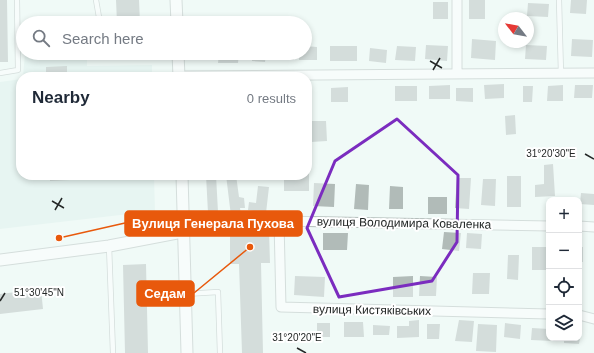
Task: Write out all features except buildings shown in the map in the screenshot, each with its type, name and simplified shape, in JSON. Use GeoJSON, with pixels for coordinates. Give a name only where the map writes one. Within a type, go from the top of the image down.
{"type":"FeatureCollection","features":[{"type":"Feature","properties":{"kind":"street"},"geometry":{"type":"LineString","coordinates":[[176,0],[176,16]]}},
{"type":"Feature","properties":{"kind":"street"},"geometry":{"type":"LineString","coordinates":[[457,0],[457,74]]}},
{"type":"Feature","properties":{"kind":"street"},"geometry":{"type":"LineString","coordinates":[[178,60],[179,72]]}},
{"type":"Feature","properties":{"kind":"street"},"geometry":{"type":"LineString","coordinates":[[312,76],[594,73]]}},
{"type":"Feature","properties":{"kind":"street"},"geometry":{"type":"LineString","coordinates":[[182,180],[184,294],[188,353]]}},
{"type":"Feature","properties":{"kind":"street","name":"вулиця Володимира Коваленка"},"geometry":{"type":"LineString","coordinates":[[0,260],[109,246],[177,233],[197,223],[279,221],[546,226]]}},
{"type":"Feature","properties":{"kind":"street","name":"вулиця Кистяківських"},"geometry":{"type":"LineString","coordinates":[[279,221],[281,307],[546,314]]}},
{"type":"Feature","properties":{"kind":"street"},"geometry":{"type":"LineString","coordinates":[[582,226],[594,227]]}},
{"type":"Feature","properties":{"kind":"street"},"geometry":{"type":"LineString","coordinates":[[582,316],[594,319]]}},
{"type":"Feature","properties":{"kind":"lane"},"geometry":{"type":"LineString","coordinates":[[17,0],[17,16]]}},
{"type":"Feature","properties":{"kind":"lane"},"geometry":{"type":"LineString","coordinates":[[96,0],[99,16]]}},
{"type":"Feature","properties":{"kind":"lane"},"geometry":{"type":"LineString","coordinates":[[559,0],[561,74]]}},
{"type":"Feature","properties":{"kind":"lane"},"geometry":{"type":"LineString","coordinates":[[0,73],[18,70],[18,60]]}},
{"type":"Feature","properties":{"kind":"lane"},"geometry":{"type":"LineString","coordinates":[[109,246],[113,353]]}},
{"type":"Feature","properties":{"kind":"lane"},"geometry":{"type":"LineString","coordinates":[[184,294],[218,292],[220,353]]}},
{"type":"Feature","properties":{"kind":"highlighted area"},"geometry":{"type":"Polygon","coordinates":[[[397,119],[458,175],[457,242],[432,281],[339,297],[307,228],[335,161],[397,119]]]}},
{"type":"Feature","properties":{"kind":"shaded area"},"geometry":{"type":"Polygon","coordinates":[[[24,60],[87,60],[87,66],[152,65],[152,72],[23,72],[24,60]]]}},
{"type":"Feature","properties":{"kind":"shaded area"},"geometry":{"type":"Polygon","coordinates":[[[16,80],[16,180],[154,180],[155,211],[0,229],[0,82],[16,80]]]}},
{"type":"Feature","properties":{"kind":"place","name":"Вулиця Генерала Пухова"},"geometry":{"type":"Point","coordinates":[59,238]}},
{"type":"Feature","properties":{"kind":"place","name":"Седам"},"geometry":{"type":"Point","coordinates":[250,247]}}]}
